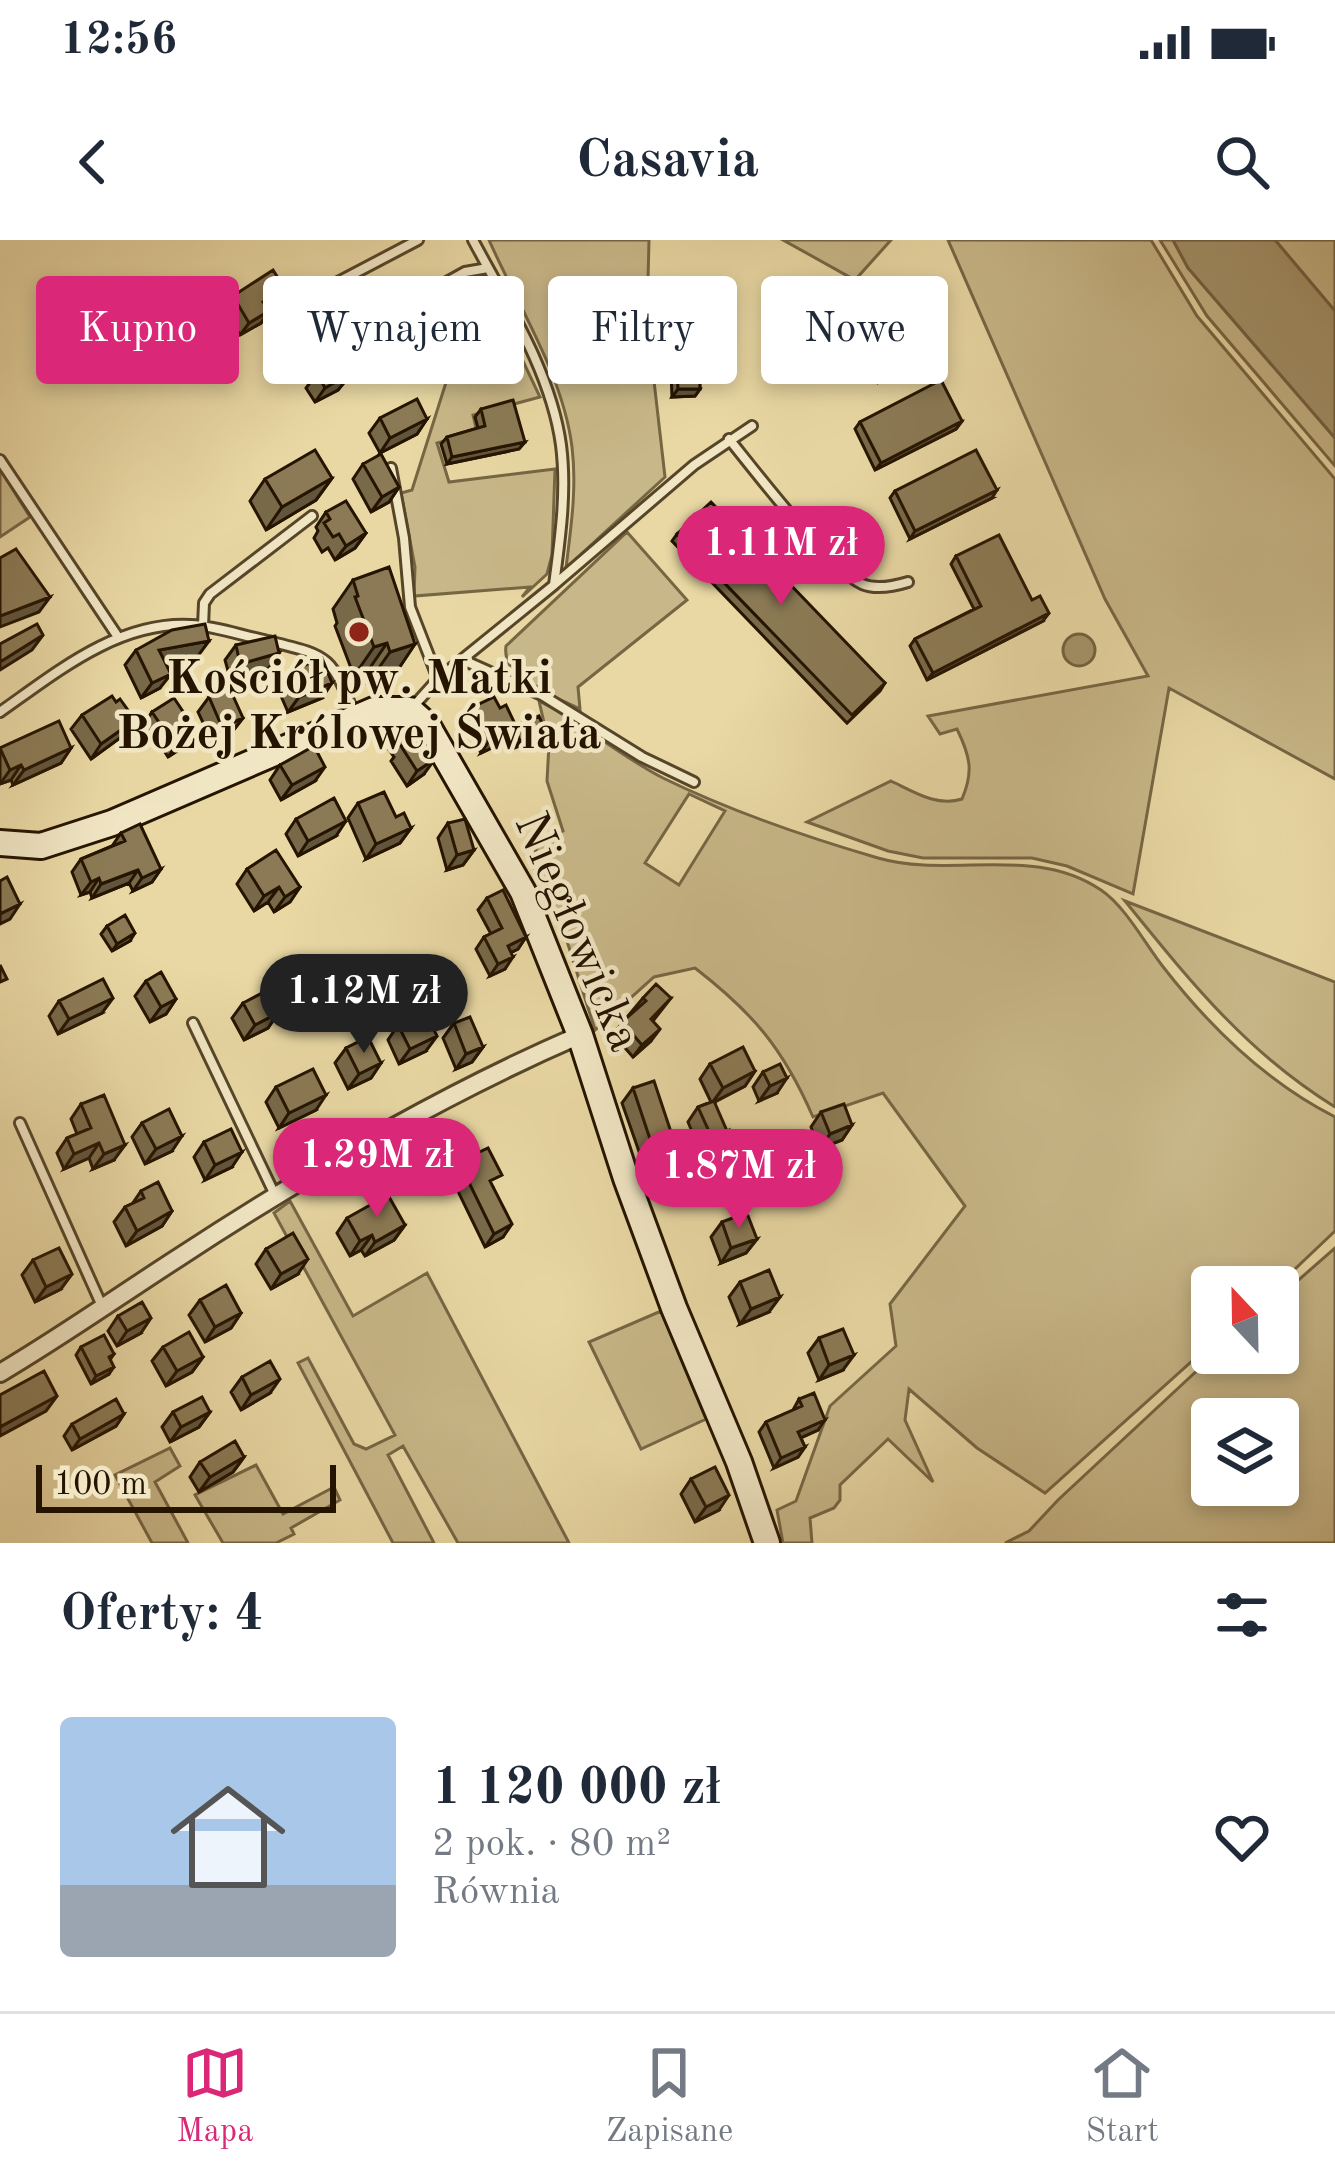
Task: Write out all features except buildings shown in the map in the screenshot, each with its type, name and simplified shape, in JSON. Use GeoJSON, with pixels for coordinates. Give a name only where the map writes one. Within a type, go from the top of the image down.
{"type":"FeatureCollection","features":[{"type":"Feature","properties":{"kind":"street"},"geometry":{"type":"LineString","coordinates":[[0,842],[41,846],[112,823],[355,718],[387,707],[410,710]]}},
{"type":"Feature","properties":{"kind":"street","name":"Niegłowicka"},"geometry":{"type":"LineString","coordinates":[[410,710],[434,735],[512,872],[580,1035],[642,1221],[767,1543]]}},
{"type":"Feature","properties":{"kind":"street"},"geometry":{"type":"LineString","coordinates":[[0,1372],[408,1118],[580,1035]]}},
{"type":"Feature","properties":{"kind":"lane"},"geometry":{"type":"LineString","coordinates":[[349,276],[418,240]]}},
{"type":"Feature","properties":{"kind":"lane"},"geometry":{"type":"LineString","coordinates":[[473,240],[544,381],[560,440],[563,490],[554,585]]}},
{"type":"Feature","properties":{"kind":"lane"},"geometry":{"type":"LineString","coordinates":[[458,276],[488,268]]}},
{"type":"Feature","properties":{"kind":"lane"},"geometry":{"type":"LineString","coordinates":[[410,710],[438,679],[729,438],[752,426]]}},
{"type":"Feature","properties":{"kind":"lane"},"geometry":{"type":"LineString","coordinates":[[729,438],[850,575],[874,586],[908,582]]}},
{"type":"Feature","properties":{"kind":"lane"},"geometry":{"type":"LineString","coordinates":[[0,460],[118,637]]}},
{"type":"Feature","properties":{"kind":"lane"},"geometry":{"type":"LineString","coordinates":[[391,468],[410,607],[438,679]]}},
{"type":"Feature","properties":{"kind":"lane"},"geometry":{"type":"LineString","coordinates":[[202,626],[204,603],[210,594],[312,516]]}},
{"type":"Feature","properties":{"kind":"lane"},"geometry":{"type":"LineString","coordinates":[[0,712],[118,637],[159,626],[202,626],[321,655],[337,673],[355,718]]}},
{"type":"Feature","properties":{"kind":"lane"},"geometry":{"type":"LineString","coordinates":[[463,660],[542,695],[642,757],[694,782]]}},
{"type":"Feature","properties":{"kind":"lane"},"geometry":{"type":"LineString","coordinates":[[193,1023],[276,1198]]}},
{"type":"Feature","properties":{"kind":"lane"},"geometry":{"type":"LineString","coordinates":[[20,1123],[102,1307]]}},
{"type":"Feature","properties":{"kind":"shaded area"},"geometry":{"type":"Polygon","coordinates":[[[489,240],[649,240],[648,276],[548,276],[548,365],[524,314],[524,276],[506,276],[489,240]]]}},
{"type":"Feature","properties":{"kind":"shaded area"},"geometry":{"type":"Polygon","coordinates":[[[783,240],[891,240],[859,276],[848,276],[783,240]]]}},
{"type":"Feature","properties":{"kind":"shaded area"},"geometry":{"type":"Polygon","coordinates":[[[948,240],[1151,240],[1197,316],[1335,479],[1335,779],[1169,688],[1133,894],[1067,866],[1032,858],[923,858],[888,851],[807,822],[891,781],[935,800],[962,799],[969,772],[957,729],[940,734],[928,716],[1148,676],[1105,599],[948,240]]]}},
{"type":"Feature","properties":{"kind":"shaded area"},"geometry":{"type":"Polygon","coordinates":[[[1160,240],[1173,240],[1188,268],[1335,438],[1335,466],[1207,316],[1160,240]]]}},
{"type":"Feature","properties":{"kind":"shaded area"},"geometry":{"type":"Polygon","coordinates":[[[1173,240],[1275,240],[1335,311],[1335,438],[1188,268],[1173,240]]]}},
{"type":"Feature","properties":{"kind":"shaded area"},"geometry":{"type":"Polygon","coordinates":[[[1275,240],[1335,240],[1335,311],[1275,240]]]}},
{"type":"Feature","properties":{"kind":"shaded area"},"geometry":{"type":"Polygon","coordinates":[[[524,363],[540,397],[473,415],[477,432],[437,443],[449,482],[555,469],[547,574],[522,597],[530,587],[414,596],[415,567],[401,493],[412,490],[446,384],[524,384],[524,363]]]}},
{"type":"Feature","properties":{"kind":"shaded area"},"geometry":{"type":"Polygon","coordinates":[[[555,384],[654,384],[665,477],[566,568],[574,477],[555,384]]]}},
{"type":"Feature","properties":{"kind":"shaded area"},"geometry":{"type":"Polygon","coordinates":[[[0,469],[30,517],[0,537],[0,469]]]}},
{"type":"Feature","properties":{"kind":"shaded area"},"geometry":{"type":"Polygon","coordinates":[[[627,532],[687,600],[578,687],[580,709],[520,678],[507,658],[506,646],[627,532]]]}},
{"type":"Feature","properties":{"kind":"shaded area"},"geometry":{"type":"Polygon","coordinates":[[[1079,634],[1091,638],[1095,650],[1091,662],[1079,666],[1067,662],[1063,650],[1067,638],[1079,634]]]}},
{"type":"Feature","properties":{"kind":"shaded area"},"geometry":{"type":"Polygon","coordinates":[[[539,701],[663,778],[796,832],[906,864],[1020,865],[1075,876],[1101,890],[1221,1032],[1286,1088],[1335,1117],[1335,1231],[1298,1266],[1191,1266],[1191,1362],[1045,1493],[977,1448],[909,1389],[905,1420],[933,1482],[888,1439],[840,1485],[840,1500],[834,1508],[810,1518],[812,1543],[783,1543],[777,1510],[796,1501],[830,1406],[896,1346],[890,1304],[965,1206],[883,1093],[813,1117],[764,1034],[695,968],[654,977],[595,1030],[561,922],[531,862],[540,841],[563,831],[547,781],[549,744],[539,701]],[[689,794],[645,863],[679,885],[725,811],[689,794]]]}},
{"type":"Feature","properties":{"kind":"shaded area"},"geometry":{"type":"Polygon","coordinates":[[[1125,901],[1335,982],[1335,1107],[1247,1039],[1125,901]]]}},
{"type":"Feature","properties":{"kind":"shaded area"},"geometry":{"type":"Polygon","coordinates":[[[290,1201],[353,1316],[427,1273],[569,1543],[458,1543],[403,1446],[388,1455],[434,1543],[393,1543],[298,1363],[308,1358],[354,1444],[366,1449],[395,1435],[274,1213],[290,1201]]]}},
{"type":"Feature","properties":{"kind":"shaded area"},"geometry":{"type":"Polygon","coordinates":[[[1335,1248],[1335,1543],[1005,1543],[1029,1531],[1193,1374],[1299,1374],[1299,1280],[1335,1248]]]}},
{"type":"Feature","properties":{"kind":"shaded area"},"geometry":{"type":"Polygon","coordinates":[[[661,1311],[706,1419],[641,1449],[589,1342],[661,1311]]]}},
{"type":"Feature","properties":{"kind":"shaded area"},"geometry":{"type":"Polygon","coordinates":[[[170,1448],[180,1466],[155,1482],[188,1543],[152,1543],[115,1475],[170,1448]]]}},
{"type":"Feature","properties":{"kind":"shaded area"},"geometry":{"type":"Polygon","coordinates":[[[256,1465],[283,1514],[334,1487],[340,1500],[291,1528],[294,1534],[276,1543],[223,1543],[195,1495],[256,1465]]]}},
{"type":"Feature","properties":{"kind":"place","name":"Kościół pw. Matki Bożej Królowej Świata"},"geometry":{"type":"Point","coordinates":[359,632]}}]}
